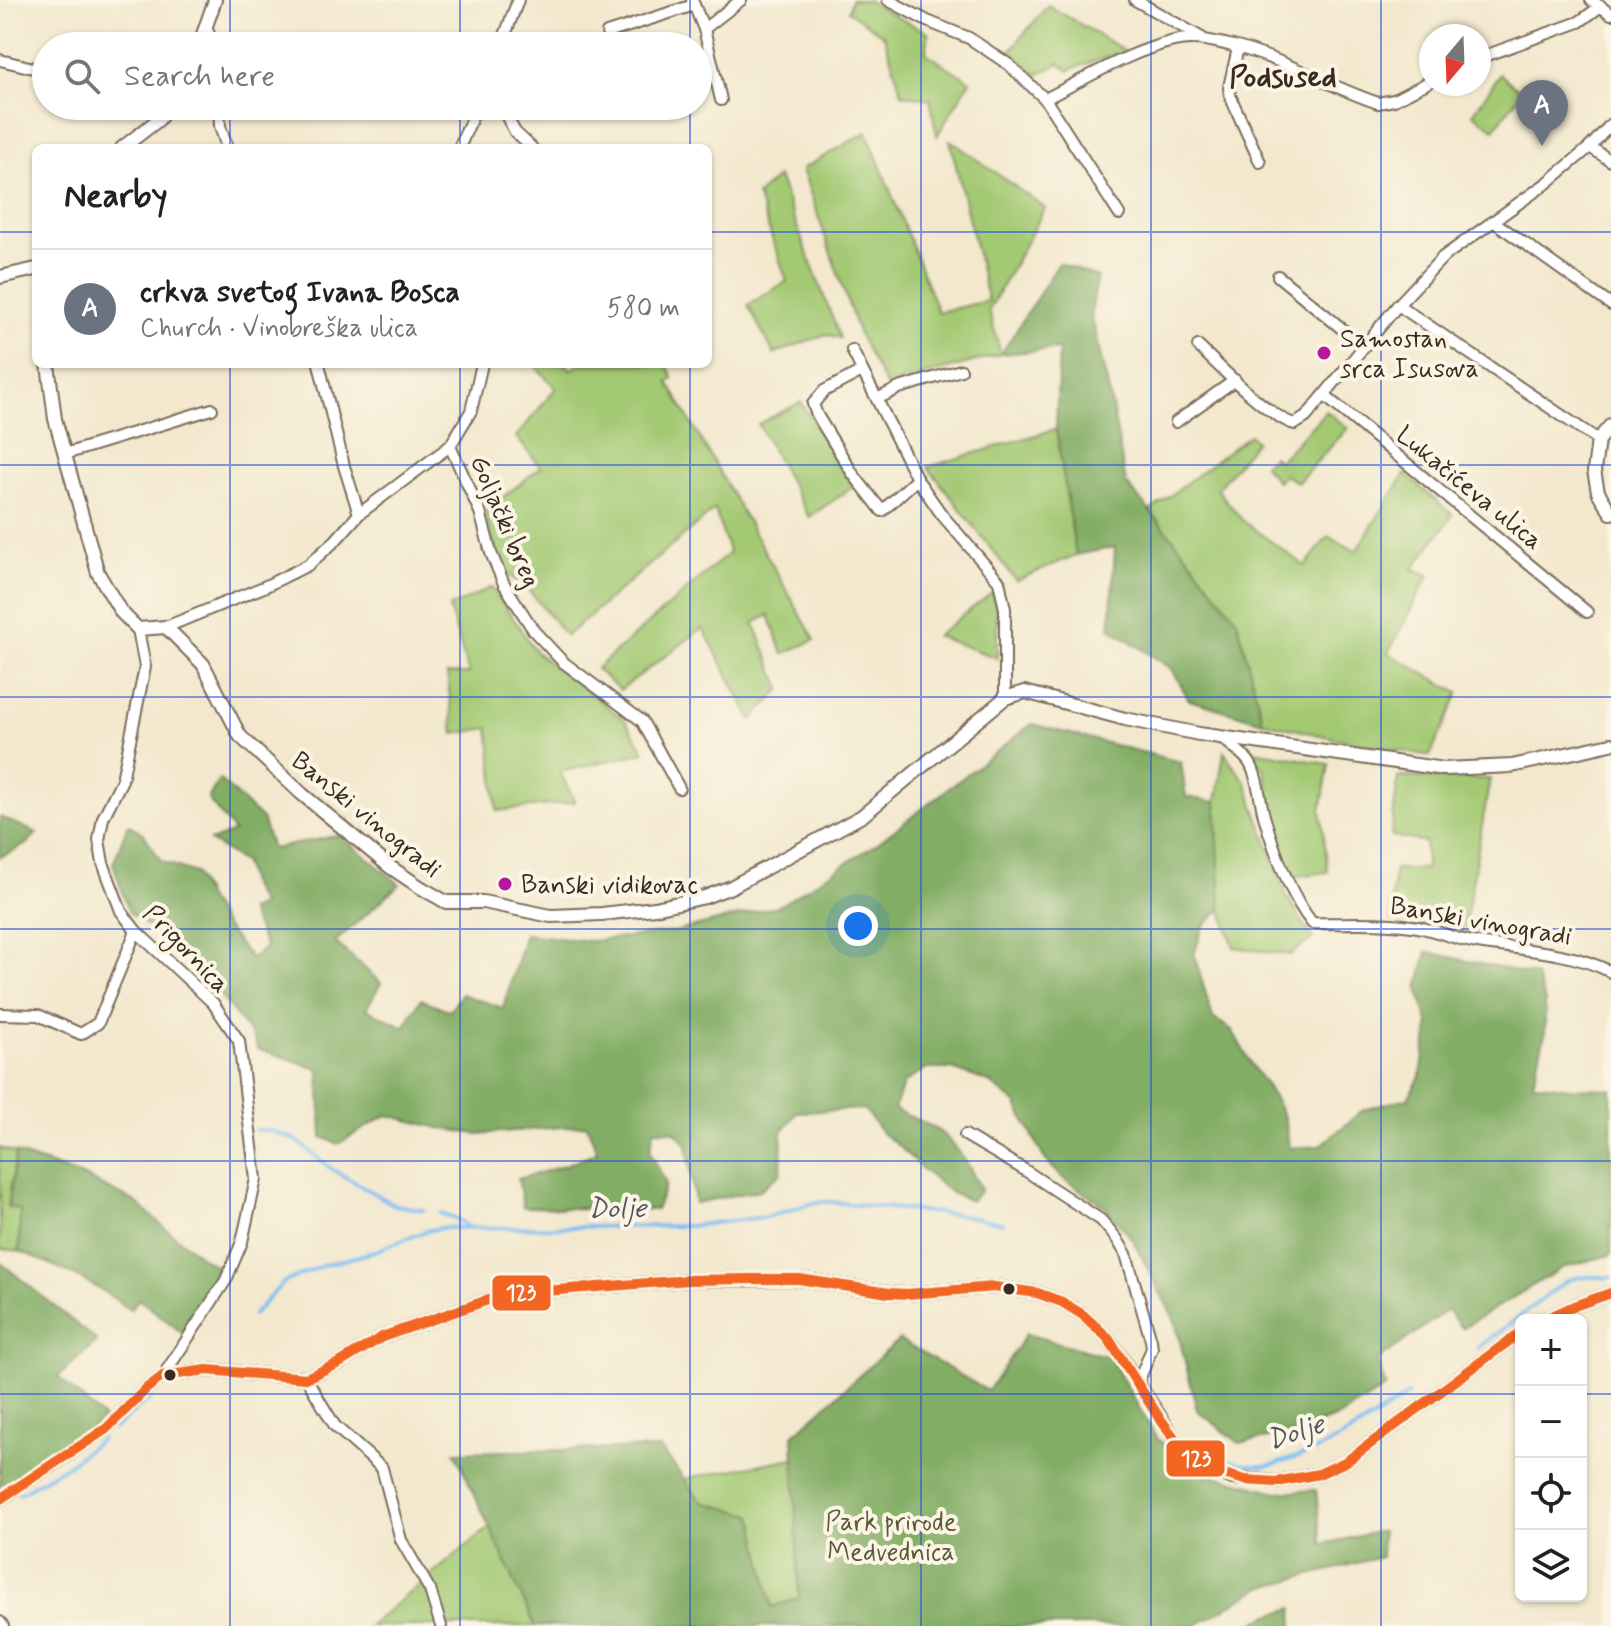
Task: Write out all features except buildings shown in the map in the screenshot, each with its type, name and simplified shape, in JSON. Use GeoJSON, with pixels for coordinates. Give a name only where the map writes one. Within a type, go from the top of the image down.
{"type":"FeatureCollection","features":[{"type":"Feature","properties":{"kind":"street"},"geometry":{"type":"LineString","coordinates":[[204,32],[215,0]]}},
{"type":"Feature","properties":{"kind":"street"},"geometry":{"type":"LineString","coordinates":[[506,32],[518,0]]}},
{"type":"Feature","properties":{"kind":"street"},"geometry":{"type":"LineString","coordinates":[[704,29],[741,0]]}},
{"type":"Feature","properties":{"kind":"street"},"geometry":{"type":"LineString","coordinates":[[888,0],[927,21],[969,38],[1008,64],[1045,99],[1119,214]]}},
{"type":"Feature","properties":{"kind":"street"},"geometry":{"type":"LineString","coordinates":[[1135,0],[1204,39],[1278,60],[1378,103],[1394,100],[1419,87]]}},
{"type":"Feature","properties":{"kind":"street"},"geometry":{"type":"LineString","coordinates":[[610,32],[693,2],[705,32]]}},
{"type":"Feature","properties":{"kind":"street"},"geometry":{"type":"LineString","coordinates":[[1491,54],[1579,22],[1596,3],[1611,14]]}},
{"type":"Feature","properties":{"kind":"street"},"geometry":{"type":"LineString","coordinates":[[206,28],[208,32]]}},
{"type":"Feature","properties":{"kind":"street"},"geometry":{"type":"LineString","coordinates":[[1045,99],[1128,58],[1175,41],[1204,39]]}},
{"type":"Feature","properties":{"kind":"street"},"geometry":{"type":"LineString","coordinates":[[1238,48],[1229,87],[1230,96],[1260,162]]}},
{"type":"Feature","properties":{"kind":"street"},"geometry":{"type":"LineString","coordinates":[[0,60],[32,68]]}},
{"type":"Feature","properties":{"kind":"street"},"geometry":{"type":"LineString","coordinates":[[712,62],[721,100]]}},
{"type":"Feature","properties":{"kind":"street"},"geometry":{"type":"LineString","coordinates":[[127,144],[158,120]]}},
{"type":"Feature","properties":{"kind":"street"},"geometry":{"type":"LineString","coordinates":[[220,120],[226,144]]}},
{"type":"Feature","properties":{"kind":"street"},"geometry":{"type":"LineString","coordinates":[[461,144],[471,120]]}},
{"type":"Feature","properties":{"kind":"street"},"geometry":{"type":"LineString","coordinates":[[509,120],[515,132],[528,144]]}},
{"type":"Feature","properties":{"kind":"street"},"geometry":{"type":"LineString","coordinates":[[1198,346],[1282,419],[1295,424],[1325,396],[1398,305],[1449,251],[1547,183],[1590,147],[1611,124]]}},
{"type":"Feature","properties":{"kind":"street"},"geometry":{"type":"LineString","coordinates":[[1590,147],[1611,161]]}},
{"type":"Feature","properties":{"kind":"street"},"geometry":{"type":"LineString","coordinates":[[1493,221],[1611,305]]}},
{"type":"Feature","properties":{"kind":"street"},"geometry":{"type":"LineString","coordinates":[[0,277],[32,270]]}},
{"type":"Feature","properties":{"kind":"street"},"geometry":{"type":"LineString","coordinates":[[1278,276],[1363,346]]}},
{"type":"Feature","properties":{"kind":"street"},"geometry":{"type":"LineString","coordinates":[[1398,305],[1598,440]]}},
{"type":"Feature","properties":{"kind":"street"},"geometry":{"type":"LineString","coordinates":[[852,350],[917,479],[942,515],[999,581],[1005,609],[1005,698],[1025,692],[1125,719],[1221,737],[1444,769],[1512,766],[1611,744]]}},
{"type":"Feature","properties":{"kind":"street","name":"Prigornica"},"geometry":{"type":"LineString","coordinates":[[49,368],[55,419],[98,573],[121,612],[138,629],[145,667],[122,780],[103,818],[99,840],[103,863],[121,911],[136,931],[213,1003],[239,1041],[256,1179],[242,1242],[226,1280],[163,1376]]}},
{"type":"Feature","properties":{"kind":"street"},"geometry":{"type":"LineString","coordinates":[[320,368],[359,514]]}},
{"type":"Feature","properties":{"kind":"street","name":"Goljački breg"},"geometry":{"type":"LineString","coordinates":[[166,627],[266,586],[308,565],[359,514],[450,446],[471,411],[481,368]]}},
{"type":"Feature","properties":{"kind":"street"},"geometry":{"type":"LineString","coordinates":[[877,399],[899,388],[961,370]]}},
{"type":"Feature","properties":{"kind":"street"},"geometry":{"type":"LineString","coordinates":[[862,371],[824,391],[813,404],[817,415],[853,474],[882,511],[917,479]]}},
{"type":"Feature","properties":{"kind":"street"},"geometry":{"type":"LineString","coordinates":[[1176,422],[1235,380]]}},
{"type":"Feature","properties":{"kind":"street","name":"Lukačićeva ulica"},"geometry":{"type":"LineString","coordinates":[[1325,396],[1587,612]]}},
{"type":"Feature","properties":{"kind":"street"},"geometry":{"type":"LineString","coordinates":[[65,454],[212,409]]}},
{"type":"Feature","properties":{"kind":"street"},"geometry":{"type":"LineString","coordinates":[[1611,425],[1598,440],[1594,471],[1598,492],[1611,513]]}},
{"type":"Feature","properties":{"kind":"street","name":"Goljački breg"},"geometry":{"type":"LineString","coordinates":[[450,446],[480,512],[491,553],[504,584],[534,631],[563,662],[642,721],[679,788]]}},
{"type":"Feature","properties":{"kind":"street"},"geometry":{"type":"LineString","coordinates":[[138,629],[166,627]]}},
{"type":"Feature","properties":{"kind":"street","name":"Banski vinogradi"},"geometry":{"type":"LineString","coordinates":[[166,627],[203,664],[240,736],[302,794],[390,867],[446,902],[483,902],[551,916],[655,908],[705,897],[731,887],[862,816],[1005,698]]}},
{"type":"Feature","properties":{"kind":"street","name":"Banski vinogradi"},"geometry":{"type":"LineString","coordinates":[[1221,737],[1248,760],[1282,866],[1299,906],[1312,923],[1421,928],[1458,940],[1555,954],[1611,972]]}},
{"type":"Feature","properties":{"kind":"street"},"geometry":{"type":"LineString","coordinates":[[0,1014],[38,1015],[81,1034],[98,1023],[136,931]]}},
{"type":"Feature","properties":{"kind":"street"},"geometry":{"type":"LineString","coordinates":[[965,1135],[1084,1208],[1101,1220],[1117,1239],[1133,1272],[1151,1340],[1152,1348],[1138,1383]]}},
{"type":"Feature","properties":{"kind":"street"},"geometry":{"type":"LineString","coordinates":[[0,1499],[106,1429],[163,1376],[207,1370],[306,1378],[341,1362],[382,1337],[505,1294],[689,1280],[779,1278],[898,1294],[994,1287],[1037,1293],[1062,1302],[1083,1315],[1108,1338],[1172,1435],[1193,1457],[1232,1478],[1276,1482],[1319,1474],[1347,1461],[1515,1336]]}},
{"type":"Feature","properties":{"kind":"street"},"geometry":{"type":"LineString","coordinates":[[1556,1314],[1611,1293]]}},
{"type":"Feature","properties":{"kind":"street"},"geometry":{"type":"LineString","coordinates":[[306,1378],[335,1426],[382,1468],[401,1540],[430,1590],[441,1626]]}},
{"type":"Feature","properties":{"kind":"green space"},"geometry":{"type":"Polygon","coordinates":[[[851,0],[868,0],[929,33],[926,53],[970,81],[937,136],[930,99],[902,94],[884,36],[848,11],[851,0]]]}},
{"type":"Feature","properties":{"kind":"green space"},"geometry":{"type":"Polygon","coordinates":[[[1048,5],[1125,51],[1068,70],[1060,63],[1037,75],[1010,51],[1048,5]]]}},
{"type":"Feature","properties":{"kind":"green space"},"geometry":{"type":"Polygon","coordinates":[[[1500,74],[1522,92],[1494,129],[1473,114],[1485,96],[1491,96],[1491,87],[1500,74]]]}},
{"type":"Feature","properties":{"kind":"green space"},"geometry":{"type":"Polygon","coordinates":[[[867,132],[938,312],[988,301],[950,140],[1045,208],[989,310],[1001,354],[886,386],[859,335],[802,169],[867,132]]]}},
{"type":"Feature","properties":{"kind":"green space"},"geometry":{"type":"Polygon","coordinates":[[[778,177],[840,338],[826,334],[774,354],[748,305],[787,281],[757,195],[778,177]]]}},
{"type":"Feature","properties":{"kind":"green space"},"geometry":{"type":"Polygon","coordinates":[[[1059,263],[1097,277],[1091,314],[1126,483],[1237,620],[1263,722],[1189,700],[1172,669],[1110,628],[1115,547],[1076,555],[1056,429],[1059,349],[1001,354],[1059,263]]]}},
{"type":"Feature","properties":{"kind":"green space"},"geometry":{"type":"Polygon","coordinates":[[[537,368],[669,368],[673,379],[668,382],[815,640],[783,654],[769,615],[754,623],[781,689],[752,720],[703,628],[620,690],[596,669],[729,553],[715,509],[566,636],[527,588],[503,571],[484,512],[541,467],[516,437],[556,388],[537,368]]]}},
{"type":"Feature","properties":{"kind":"green space"},"geometry":{"type":"Polygon","coordinates":[[[801,402],[853,487],[809,517],[758,424],[801,402]]]}},
{"type":"Feature","properties":{"kind":"green space"},"geometry":{"type":"Polygon","coordinates":[[[1326,411],[1348,428],[1298,482],[1284,475],[1278,482],[1263,465],[1273,456],[1279,461],[1326,411]]]}},
{"type":"Feature","properties":{"kind":"green space"},"geometry":{"type":"Polygon","coordinates":[[[1056,429],[1076,555],[1016,581],[928,467],[1056,429]]]}},
{"type":"Feature","properties":{"kind":"green space"},"geometry":{"type":"Polygon","coordinates":[[[1249,435],[1256,441],[1217,489],[1243,521],[1305,566],[1328,536],[1356,551],[1405,474],[1453,515],[1413,569],[1429,575],[1388,653],[1459,693],[1430,756],[1263,722],[1237,620],[1150,511],[1249,435]]]}},
{"type":"Feature","properties":{"kind":"green space"},"geometry":{"type":"Polygon","coordinates":[[[492,587],[537,653],[625,720],[645,752],[560,772],[575,802],[497,811],[489,728],[454,734],[447,674],[469,674],[449,608],[492,587]]]}},
{"type":"Feature","properties":{"kind":"green space"},"geometry":{"type":"Polygon","coordinates":[[[993,592],[997,614],[997,658],[936,636],[993,592]]]}},
{"type":"Feature","properties":{"kind":"green space"},"geometry":{"type":"Polygon","coordinates":[[[1032,724],[1181,762],[1186,797],[1216,802],[1221,909],[1203,927],[1194,955],[1213,1018],[1232,1030],[1269,1089],[1284,1117],[1290,1148],[1320,1146],[1363,1110],[1408,1098],[1421,1075],[1429,1024],[1418,988],[1427,952],[1536,976],[1545,1001],[1545,1034],[1533,1083],[1611,1089],[1611,1255],[1564,1267],[1462,1328],[1447,1310],[1377,1361],[1386,1387],[1338,1417],[1290,1434],[1239,1443],[1197,1410],[1175,1321],[1133,1240],[1104,1206],[1061,1177],[1044,1158],[1016,1103],[989,1082],[952,1069],[925,1069],[904,1083],[894,1109],[935,1128],[953,1144],[981,1190],[971,1201],[951,1193],[921,1168],[882,1133],[864,1109],[797,1112],[782,1132],[781,1173],[760,1190],[695,1203],[687,1144],[674,1131],[654,1130],[650,1151],[666,1184],[656,1210],[523,1207],[518,1179],[597,1152],[587,1125],[477,1134],[387,1115],[338,1144],[322,1137],[319,1069],[258,1049],[252,1036],[216,990],[179,950],[129,912],[113,864],[128,824],[144,834],[161,861],[195,873],[219,918],[251,958],[266,948],[249,910],[261,905],[244,863],[210,841],[234,832],[208,799],[219,779],[262,819],[272,849],[339,835],[400,884],[335,942],[381,983],[366,1009],[404,1027],[421,999],[450,1011],[461,994],[503,1008],[525,934],[590,941],[673,932],[779,906],[879,842],[1032,724]]]}},
{"type":"Feature","properties":{"kind":"green space"},"geometry":{"type":"Polygon","coordinates":[[[1243,749],[1329,764],[1321,810],[1328,872],[1291,877],[1276,828],[1264,768],[1243,749]]]}},
{"type":"Feature","properties":{"kind":"green space"},"geometry":{"type":"Polygon","coordinates":[[[1224,752],[1246,783],[1287,897],[1313,938],[1290,955],[1234,947],[1221,909],[1216,802],[1224,752]]]}},
{"type":"Feature","properties":{"kind":"green space"},"geometry":{"type":"Polygon","coordinates":[[[1398,777],[1490,779],[1463,936],[1389,921],[1395,869],[1426,869],[1425,842],[1391,836],[1398,777]]]}},
{"type":"Feature","properties":{"kind":"green space"},"geometry":{"type":"Polygon","coordinates":[[[0,817],[37,833],[25,845],[0,857],[0,817]]]}},
{"type":"Feature","properties":{"kind":"green space"},"geometry":{"type":"Polygon","coordinates":[[[0,1148],[16,1153],[8,1207],[20,1210],[19,1251],[0,1249],[0,1148]]]}},
{"type":"Feature","properties":{"kind":"green space"},"geometry":{"type":"Polygon","coordinates":[[[16,1153],[82,1176],[136,1202],[203,1258],[226,1272],[185,1335],[139,1299],[130,1310],[90,1284],[19,1251],[20,1210],[8,1207],[16,1153]]]}},
{"type":"Feature","properties":{"kind":"green space"},"geometry":{"type":"Polygon","coordinates":[[[0,1262],[97,1341],[58,1377],[103,1418],[70,1448],[0,1491],[0,1262]]]}},
{"type":"Feature","properties":{"kind":"green space"},"geometry":{"type":"Polygon","coordinates":[[[1026,1334],[1110,1357],[1157,1439],[1208,1474],[1277,1492],[1316,1490],[1322,1544],[1382,1531],[1381,1557],[1260,1588],[1195,1626],[535,1626],[455,1452],[660,1448],[702,1502],[753,1515],[772,1607],[799,1598],[793,1435],[899,1340],[988,1391],[1026,1334]]]}},
{"type":"Feature","properties":{"kind":"green space","name":"Park prirode Medvednica"},"geometry":{"type":"Polygon","coordinates":[[[873,1443],[1002,1626],[369,1626],[508,1512],[873,1443]]]}},
{"type":"Feature","properties":{"kind":"green space"},"geometry":{"type":"Polygon","coordinates":[[[1293,1608],[1294,1626],[1246,1626],[1267,1616],[1293,1608]]]}},
{"type":"Feature","properties":{"kind":"waterway"},"geometry":{"type":"LineString","coordinates":[[256,1130],[271,1131],[296,1140],[333,1170],[395,1205],[424,1210]]}},
{"type":"Feature","properties":{"kind":"waterway","name":"Dolje"},"geometry":{"type":"LineString","coordinates":[[253,1315],[284,1282],[324,1265],[370,1253],[440,1228],[688,1226],[765,1217],[817,1202],[959,1215],[1002,1223]]}},
{"type":"Feature","properties":{"kind":"waterway"},"geometry":{"type":"LineString","coordinates":[[440,1213],[469,1227]]}},
{"type":"Feature","properties":{"kind":"waterway","name":"Dolje"},"geometry":{"type":"LineString","coordinates":[[1478,1348],[1566,1281],[1582,1277],[1611,1277]]}},
{"type":"Feature","properties":{"kind":"waterway","name":"Dolje"},"geometry":{"type":"LineString","coordinates":[[1189,1439],[1231,1461],[1269,1465],[1305,1455],[1336,1441],[1408,1395]]}},
{"type":"Feature","properties":{"kind":"waterway","name":"Dolje"},"geometry":{"type":"LineString","coordinates":[[114,1429],[151,1398]]}},
{"type":"Feature","properties":{"kind":"waterway","name":"Dolje"},"geometry":{"type":"LineString","coordinates":[[19,1494],[68,1465],[101,1439]]}},
{"type":"Feature","properties":{"kind":"transit line","name":"123"},"geometry":{"type":"LineString","coordinates":[[163,1376],[207,1370],[306,1378],[341,1362],[382,1337],[505,1294],[689,1280],[750,1279],[799,1279],[907,1294],[994,1287],[1037,1293],[1062,1302],[1083,1315],[1108,1338],[1181,1447],[1220,1473],[1245,1480],[1276,1482],[1319,1474],[1347,1461],[1515,1336]]}},
{"type":"Feature","properties":{"kind":"transit line","name":"123"},"geometry":{"type":"LineString","coordinates":[[1556,1314],[1611,1293]]}},
{"type":"Feature","properties":{"kind":"transit line","name":"123"},"geometry":{"type":"LineString","coordinates":[[0,1499],[106,1429],[163,1376]]}},
{"type":"Feature","properties":{"kind":"place","name":"crkva svetog Ivana Bosca"},"geometry":{"type":"Point","coordinates":[1542,146]}},
{"type":"Feature","properties":{"kind":"place","name":"Samostan srca Isusova"},"geometry":{"type":"Point","coordinates":[1324,353]}},
{"type":"Feature","properties":{"kind":"place","name":"Banski vidikovac"},"geometry":{"type":"Point","coordinates":[505,884]}},
{"type":"Feature","properties":{"kind":"district","name":"Podsused"},"geometry":{"type":"Point","coordinates":[1283,76]}}]}
